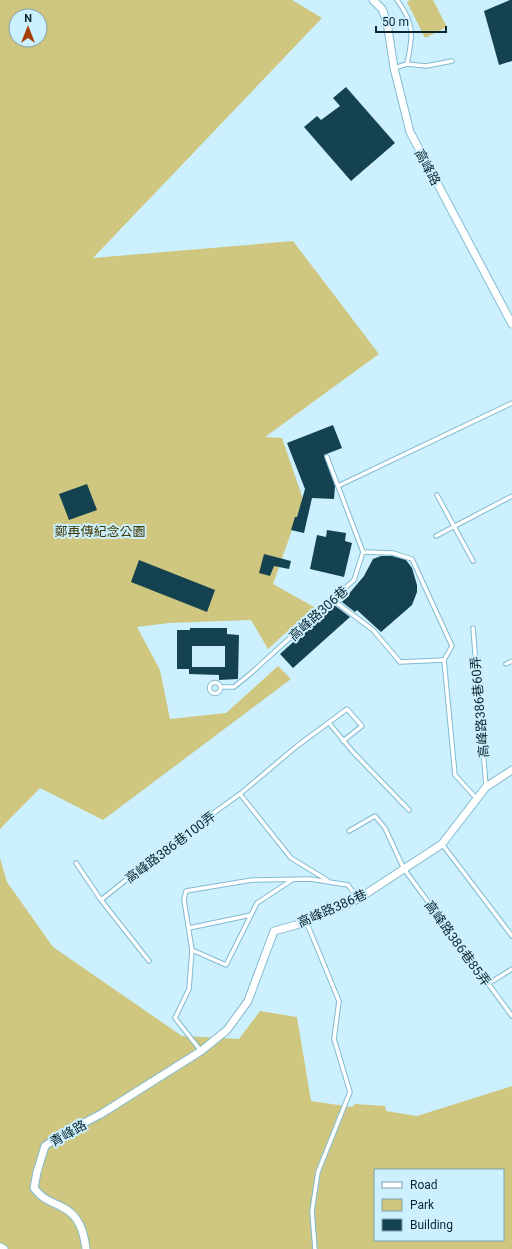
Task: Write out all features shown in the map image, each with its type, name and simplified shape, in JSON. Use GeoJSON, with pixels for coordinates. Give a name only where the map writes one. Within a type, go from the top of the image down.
{"type":"FeatureCollection","features":[{"type":"Feature","properties":{"kind":"street","name":"高峰路"},"geometry":{"type":"LineString","coordinates":[[373,0],[382,9],[387,22],[394,68],[410,132],[512,324]]}},
{"type":"Feature","properties":{"kind":"street","name":"高峰路386巷"},"geometry":{"type":"LineString","coordinates":[[201,1051],[227,1030],[248,1001],[274,931],[306,921],[358,899],[442,844],[486,787],[512,770]]}},
{"type":"Feature","properties":{"kind":"street","name":"青峰路"},"geometry":{"type":"LineString","coordinates":[[86,1249],[82,1225],[65,1208],[40,1197],[34,1188],[36,1172],[45,1146],[59,1136],[101,1114],[201,1051]]}},
{"type":"Feature","properties":{"kind":"street"},"geometry":{"type":"LineString","coordinates":[[0,1248],[4,1249]]}},
{"type":"Feature","properties":{"kind":"lane"},"geometry":{"type":"LineString","coordinates":[[397,0],[411,24],[412,39],[407,64]]}},
{"type":"Feature","properties":{"kind":"lane"},"geometry":{"type":"LineString","coordinates":[[394,68],[407,64],[426,66],[452,61]]}},
{"type":"Feature","properties":{"kind":"lane"},"geometry":{"type":"LineString","coordinates":[[338,486],[512,403]]}},
{"type":"Feature","properties":{"kind":"lane"},"geometry":{"type":"LineString","coordinates":[[327,456],[363,552],[393,553],[412,559],[452,646],[444,660],[455,775],[477,799]]}},
{"type":"Feature","properties":{"kind":"lane"},"geometry":{"type":"LineString","coordinates":[[437,495],[474,561]]}},
{"type":"Feature","properties":{"kind":"lane"},"geometry":{"type":"LineString","coordinates":[[436,536],[512,496]]}},
{"type":"Feature","properties":{"kind":"lane","name":"高峰路306巷"},"geometry":{"type":"LineString","coordinates":[[221,687],[234,687],[334,600],[354,580],[363,552]]}},
{"type":"Feature","properties":{"kind":"lane"},"geometry":{"type":"LineString","coordinates":[[334,600],[373,630],[400,662],[444,660]]}},
{"type":"Feature","properties":{"kind":"lane","name":"高峰路386巷60弄"},"geometry":{"type":"LineString","coordinates":[[473,628],[486,787]]}},
{"type":"Feature","properties":{"kind":"lane"},"geometry":{"type":"LineString","coordinates":[[506,664],[512,661]]}},
{"type":"Feature","properties":{"kind":"lane","name":"高峰路386巷100弄"},"geometry":{"type":"LineString","coordinates":[[101,900],[172,843],[240,794],[297,746],[347,708],[362,726],[343,740]]}},
{"type":"Feature","properties":{"kind":"lane"},"geometry":{"type":"LineString","coordinates":[[329,723],[343,740],[409,810]]}},
{"type":"Feature","properties":{"kind":"lane"},"geometry":{"type":"LineString","coordinates":[[240,794],[291,858],[330,882]]}},
{"type":"Feature","properties":{"kind":"lane","name":"高峰路386巷85弄"},"geometry":{"type":"LineString","coordinates":[[349,831],[375,816],[385,828],[404,869],[512,1016]]}},
{"type":"Feature","properties":{"kind":"lane"},"geometry":{"type":"LineString","coordinates":[[442,844],[512,936]]}},
{"type":"Feature","properties":{"kind":"lane"},"geometry":{"type":"LineString","coordinates":[[76,863],[101,900],[149,961]]}},
{"type":"Feature","properties":{"kind":"lane"},"geometry":{"type":"LineString","coordinates":[[192,950],[226,965],[257,903],[293,879]]}},
{"type":"Feature","properties":{"kind":"lane"},"geometry":{"type":"LineString","coordinates":[[201,1051],[175,1018],[189,989],[192,950],[184,900],[186,891],[252,880],[310,879],[348,885],[358,899]]}},
{"type":"Feature","properties":{"kind":"lane"},"geometry":{"type":"LineString","coordinates":[[189,928],[251,915]]}},
{"type":"Feature","properties":{"kind":"lane"},"geometry":{"type":"LineString","coordinates":[[306,921],[339,1001],[334,1039],[350,1092],[318,1172],[312,1211],[315,1249]]}},
{"type":"Feature","properties":{"kind":"lane"},"geometry":{"type":"LineString","coordinates":[[488,984],[512,969]]}},
{"type":"Feature","properties":{"kind":"green space","name":"鄭再傳紀念公園"},"geometry":{"type":"Polygon","coordinates":[[[0,0],[292,0],[322,18],[93,258],[293,241],[379,354],[265,437],[282,438],[303,499],[273,584],[314,607],[268,649],[251,620],[169,623],[137,627],[160,670],[170,719],[226,713],[278,666],[291,679],[103,820],[40,788],[0,829],[0,0]]]}},
{"type":"Feature","properties":{"kind":"green space"},"geometry":{"type":"Polygon","coordinates":[[[410,0],[433,0],[447,27],[425,38],[407,2],[410,0]]]}},
{"type":"Feature","properties":{"kind":"green space"},"geometry":{"type":"Polygon","coordinates":[[[0,858],[7,882],[53,947],[182,1036],[239,1039],[260,1011],[297,1017],[311,1101],[352,1107],[355,1104],[385,1106],[386,1111],[417,1116],[512,1086],[512,1249],[0,1249],[0,858]]]}},
{"type":"Feature","properties":{"kind":"building"},"geometry":{"type":"Polygon","coordinates":[[[512,0],[512,61],[499,65],[484,11],[512,0]]]}},
{"type":"Feature","properties":{"kind":"building"},"geometry":{"type":"Polygon","coordinates":[[[346,87],[395,143],[351,181],[304,127],[317,116],[321,120],[340,106],[333,98],[346,87]]]}},
{"type":"Feature","properties":{"kind":"building"},"geometry":{"type":"Polygon","coordinates":[[[333,425],[342,448],[324,455],[335,486],[334,499],[312,498],[304,533],[291,530],[295,517],[297,517],[305,489],[287,443],[333,425]]]}},
{"type":"Feature","properties":{"kind":"building"},"geometry":{"type":"Polygon","coordinates":[[[87,484],[97,510],[69,520],[59,494],[87,484]]]}},
{"type":"Feature","properties":{"kind":"building"},"geometry":{"type":"Polygon","coordinates":[[[327,530],[346,533],[345,541],[352,543],[344,577],[310,569],[317,535],[326,537],[327,530]]]}},
{"type":"Feature","properties":{"kind":"building"},"geometry":{"type":"Polygon","coordinates":[[[264,554],[291,561],[289,569],[274,566],[270,576],[259,573],[264,554]]]}},
{"type":"Feature","properties":{"kind":"building"},"geometry":{"type":"Polygon","coordinates":[[[381,556],[392,556],[406,560],[412,568],[417,585],[417,592],[412,605],[381,632],[357,610],[355,612],[342,602],[364,576],[373,559],[381,556]]]}},
{"type":"Feature","properties":{"kind":"building"},"geometry":{"type":"Polygon","coordinates":[[[139,560],[215,590],[207,612],[131,582],[139,560]]]}},
{"type":"Feature","properties":{"kind":"building"},"geometry":{"type":"Polygon","coordinates":[[[334,605],[350,617],[293,668],[280,654],[334,605]]]}},
{"type":"Feature","properties":{"kind":"building"},"geometry":{"type":"Polygon","coordinates":[[[190,628],[227,628],[227,634],[239,635],[238,679],[219,680],[219,675],[189,674],[189,669],[177,669],[177,630],[190,630],[190,628]],[[192,646],[192,667],[225,667],[225,646],[192,646]]]}}]}
